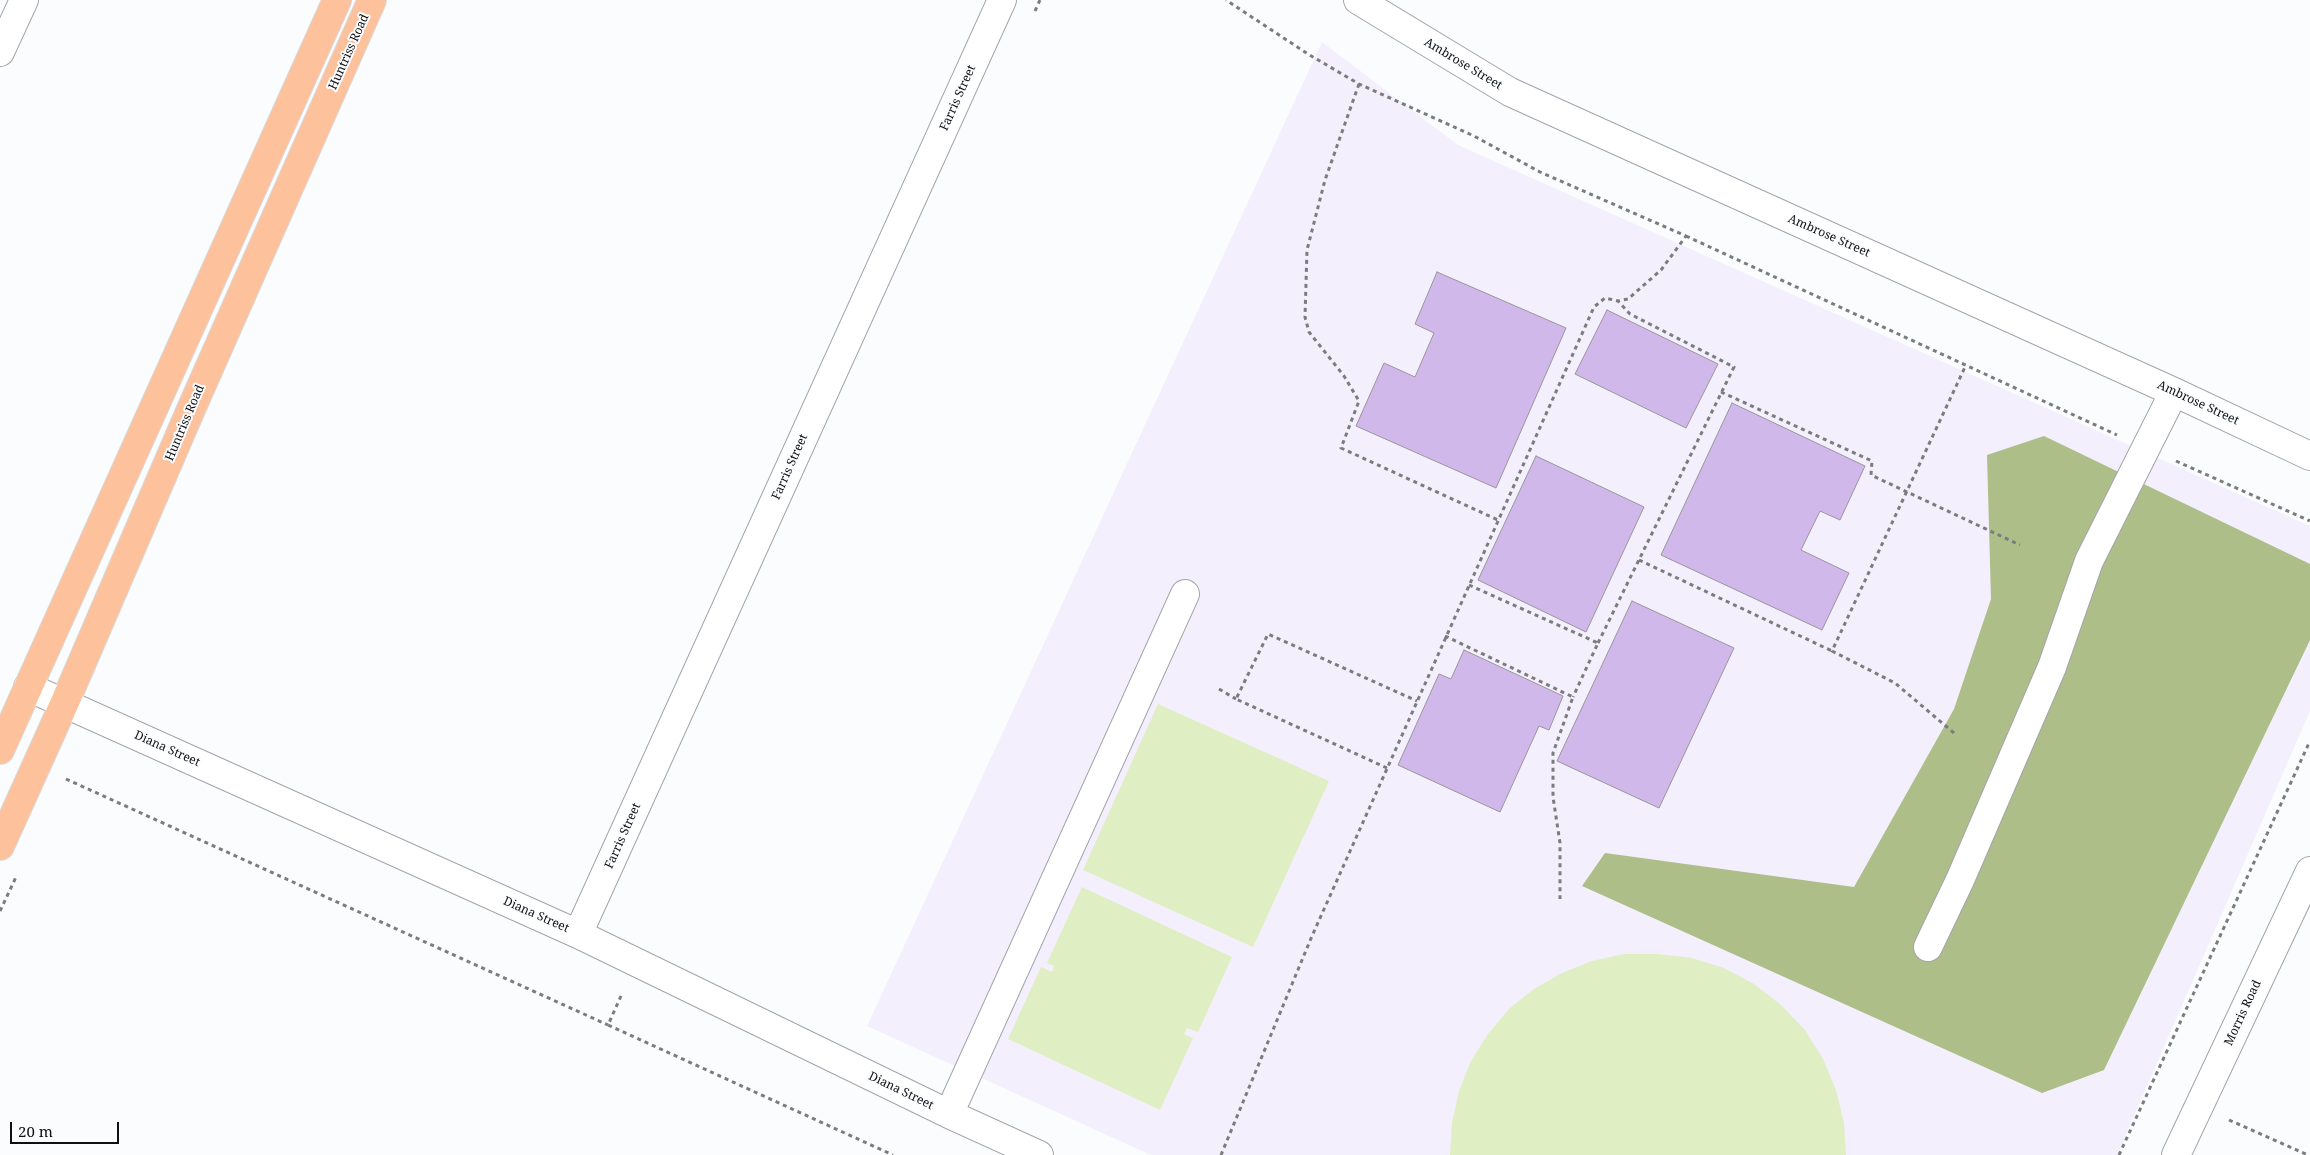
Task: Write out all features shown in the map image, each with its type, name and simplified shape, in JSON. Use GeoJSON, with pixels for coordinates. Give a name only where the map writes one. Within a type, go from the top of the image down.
{"type":"FeatureCollection","features":[{"type":"Feature","properties":{"kind":"main road"},"geometry":{"type":"LineString","coordinates":[[0,750],[337,0]]}},
{"type":"Feature","properties":{"kind":"main road","name":"Huntriss Road"},"geometry":{"type":"LineString","coordinates":[[0,846],[65,702],[192,407],[372,0]]}},
{"type":"Feature","properties":{"kind":"street"},"geometry":{"type":"LineString","coordinates":[[0,52],[24,0]]}},
{"type":"Feature","properties":{"kind":"street","name":"Farris Street"},"geometry":{"type":"LineString","coordinates":[[578,934],[1002,0]]}},
{"type":"Feature","properties":{"kind":"street","name":"Ambrose Street"},"geometry":{"type":"LineString","coordinates":[[1358,0],[1510,92],[2174,392],[2310,456]]}},
{"type":"Feature","properties":{"kind":"street"},"geometry":{"type":"LineString","coordinates":[[1928,947],[1960,880],[2052,667],[2089,561],[2174,392]]}},
{"type":"Feature","properties":{"kind":"street"},"geometry":{"type":"LineString","coordinates":[[949,1114],[1185,594]]}},
{"type":"Feature","properties":{"kind":"street","name":"Diana Street"},"geometry":{"type":"LineString","coordinates":[[28,688],[65,702],[578,934],[949,1114],[1039,1155]]}},
{"type":"Feature","properties":{"kind":"street","name":"Morris Road"},"geometry":{"type":"LineString","coordinates":[[2176,1155],[2310,871]]}},
{"type":"Feature","properties":{"kind":"path"},"geometry":{"type":"LineString","coordinates":[[1226,0],[1308,54],[1359,84],[1474,136],[1540,172],[1686,236],[2124,439]]}},
{"type":"Feature","properties":{"kind":"path"},"geometry":{"type":"LineString","coordinates":[[1359,84],[1325,180],[1307,250],[1305,317],[1309,332],[1344,376],[1359,401],[1341,448],[1498,520]]}},
{"type":"Feature","properties":{"kind":"path"},"geometry":{"type":"LineString","coordinates":[[1221,1155],[1312,936],[1594,307],[1605,298],[1618,301],[1628,299],[1661,270],[1686,236]]}},
{"type":"Feature","properties":{"kind":"path"},"geometry":{"type":"LineString","coordinates":[[1560,899],[1560,843],[1553,797],[1553,753],[1573,697],[1598,643],[1734,368],[1630,314],[1618,301]]}},
{"type":"Feature","properties":{"kind":"path"},"geometry":{"type":"LineString","coordinates":[[1832,651],[1905,491],[1966,365]]}},
{"type":"Feature","properties":{"kind":"path"},"geometry":{"type":"LineString","coordinates":[[1721,392],[1872,461],[1871,475],[2020,545]]}},
{"type":"Feature","properties":{"kind":"path"},"geometry":{"type":"LineString","coordinates":[[2169,458],[2310,521]]}},
{"type":"Feature","properties":{"kind":"path"},"geometry":{"type":"LineString","coordinates":[[1639,560],[1832,651],[1895,683],[1954,733]]}},
{"type":"Feature","properties":{"kind":"path"},"geometry":{"type":"LineString","coordinates":[[1469,585],[1598,643]]}},
{"type":"Feature","properties":{"kind":"path"},"geometry":{"type":"LineString","coordinates":[[1236,699],[1268,634],[1417,701]]}},
{"type":"Feature","properties":{"kind":"path"},"geometry":{"type":"LineString","coordinates":[[1445,636],[1573,697]]}},
{"type":"Feature","properties":{"kind":"path"},"geometry":{"type":"LineString","coordinates":[[1219,689],[1236,699],[1388,768]]}},
{"type":"Feature","properties":{"kind":"path"},"geometry":{"type":"LineString","coordinates":[[2120,1155],[2310,741]]}},
{"type":"Feature","properties":{"kind":"path"},"geometry":{"type":"LineString","coordinates":[[63,778],[893,1155]]}},
{"type":"Feature","properties":{"kind":"path"},"geometry":{"type":"LineString","coordinates":[[0,911],[21,866]]}},
{"type":"Feature","properties":{"kind":"path"},"geometry":{"type":"LineString","coordinates":[[608,1024],[622,996]]}},
{"type":"Feature","properties":{"kind":"path"},"geometry":{"type":"LineString","coordinates":[[2199,1106],[2308,1155]]}},
{"type":"Feature","properties":{"kind":"shaded area"},"geometry":{"type":"Polygon","coordinates":[[[1322,42],[1458,145],[2310,526],[2310,711],[2117,1155],[1151,1155],[867,1026],[1322,42]]]}},
{"type":"Feature","properties":{"kind":"green space"},"geometry":{"type":"Polygon","coordinates":[[[2044,436],[2310,564],[2310,640],[2104,1070],[2042,1093],[1582,886],[1605,853],[1854,887],[1954,709],[1991,599],[1987,455],[2044,436]]]}},
{"type":"Feature","properties":{"kind":"green space"},"geometry":{"type":"Polygon","coordinates":[[[1158,704],[1329,781],[1253,947],[1083,870],[1158,704]]]}},
{"type":"Feature","properties":{"kind":"green space"},"geometry":{"type":"Polygon","coordinates":[[[1082,887],[1232,957],[1198,1032],[1187,1028],[1184,1034],[1193,1038],[1160,1110],[1008,1039],[1041,967],[1052,972],[1054,966],[1047,963],[1082,887]]]}},
{"type":"Feature","properties":{"kind":"green space"},"geometry":{"type":"Polygon","coordinates":[[[1624,954],[1658,954],[1692,958],[1724,968],[1754,984],[1781,1005],[1805,1030],[1823,1059],[1836,1090],[1844,1123],[1846,1155],[1450,1155],[1452,1123],[1459,1091],[1471,1061],[1488,1034],[1509,1009],[1534,989],[1562,973],[1592,961],[1624,954]]]}},
{"type":"Feature","properties":{"kind":"building"},"geometry":{"type":"Polygon","coordinates":[[[1437,272],[1566,328],[1496,488],[1356,426],[1384,363],[1415,377],[1434,333],[1415,324],[1437,272]]]}},
{"type":"Feature","properties":{"kind":"building"},"geometry":{"type":"Polygon","coordinates":[[[1607,310],[1718,364],[1686,428],[1575,374],[1607,310]]]}},
{"type":"Feature","properties":{"kind":"building"},"geometry":{"type":"Polygon","coordinates":[[[1732,403],[1865,466],[1840,520],[1820,511],[1801,550],[1849,573],[1822,630],[1661,555],[1732,403]]]}},
{"type":"Feature","properties":{"kind":"building"},"geometry":{"type":"Polygon","coordinates":[[[1536,456],[1644,507],[1586,632],[1478,580],[1536,456]]]}},
{"type":"Feature","properties":{"kind":"building"},"geometry":{"type":"Polygon","coordinates":[[[1632,601],[1734,648],[1659,808],[1557,761],[1632,601]]]}},
{"type":"Feature","properties":{"kind":"building"},"geometry":{"type":"Polygon","coordinates":[[[1464,650],[1563,696],[1549,730],[1539,726],[1500,812],[1398,765],[1439,674],[1451,679],[1464,650]]]}}]}
